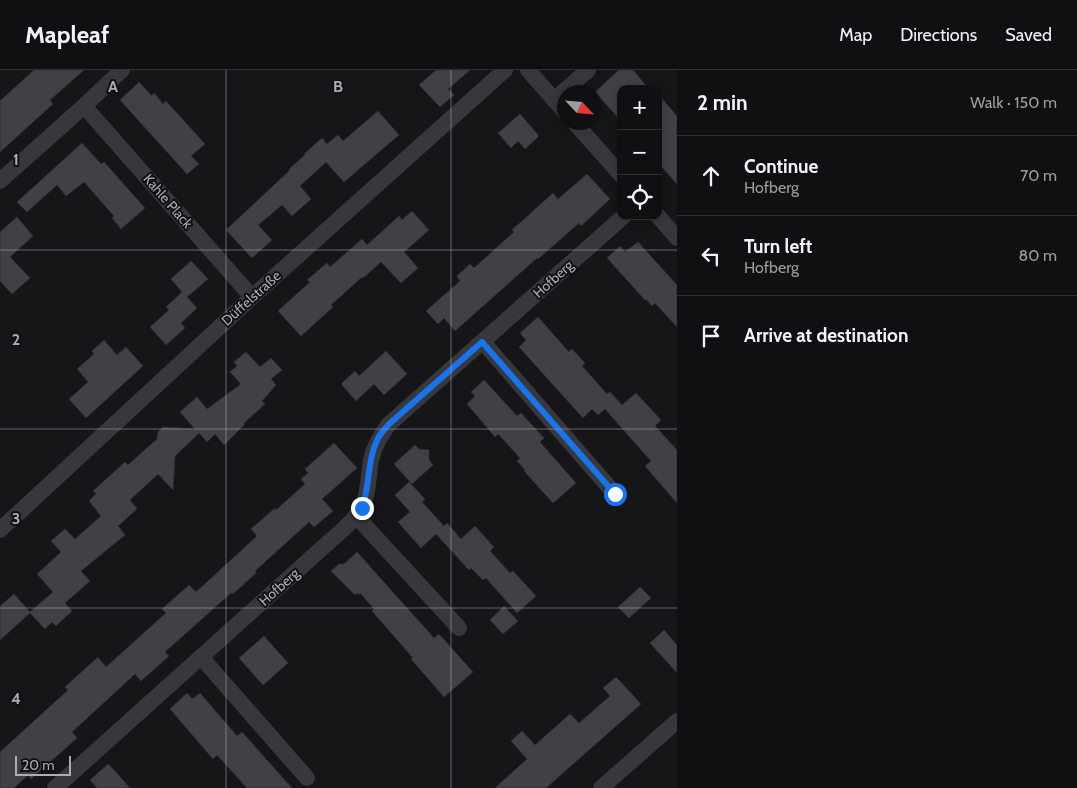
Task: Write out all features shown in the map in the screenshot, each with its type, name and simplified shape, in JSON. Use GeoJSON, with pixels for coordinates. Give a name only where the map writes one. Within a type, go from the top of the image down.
{"type":"FeatureCollection","features":[{"type":"Feature","properties":{"kind":"street"},"geometry":{"type":"LineString","coordinates":[[0,181],[122,70]]}},
{"type":"Feature","properties":{"kind":"street","name":"Düffelstraße"},"geometry":{"type":"LineString","coordinates":[[0,530],[252,296],[505,70]]}},
{"type":"Feature","properties":{"kind":"street"},"geometry":{"type":"LineString","coordinates":[[528,70],[557,104]]}},
{"type":"Feature","properties":{"kind":"street"},"geometry":{"type":"LineString","coordinates":[[576,85],[588,70]]}},
{"type":"Feature","properties":{"kind":"street","name":"Kahle Plack"},"geometry":{"type":"LineString","coordinates":[[84,106],[252,296]]}},
{"type":"Feature","properties":{"kind":"street"},"geometry":{"type":"LineString","coordinates":[[581,130],[617,170]]}},
{"type":"Feature","properties":{"kind":"street","name":"Hofberg"},"geometry":{"type":"LineString","coordinates":[[55,788],[356,516],[366,497],[372,458],[378,438],[388,425],[619,220]]}},
{"type":"Feature","properties":{"kind":"street"},"geometry":{"type":"LineString","coordinates":[[661,220],[677,238]]}},
{"type":"Feature","properties":{"kind":"street"},"geometry":{"type":"LineString","coordinates":[[482,342],[615,494]]}},
{"type":"Feature","properties":{"kind":"street"},"geometry":{"type":"LineString","coordinates":[[356,516],[459,628]]}},
{"type":"Feature","properties":{"kind":"street"},"geometry":{"type":"LineString","coordinates":[[201,657],[308,778]]}},
{"type":"Feature","properties":{"kind":"street"},"geometry":{"type":"LineString","coordinates":[[601,788],[677,720]]}},
{"type":"Feature","properties":{"kind":"building"},"geometry":{"type":"Polygon","coordinates":[[[34,70],[84,70],[50,100],[53,104],[0,152],[0,101],[34,70]]]}},
{"type":"Feature","properties":{"kind":"building"},"geometry":{"type":"Polygon","coordinates":[[[436,70],[470,70],[448,89],[454,95],[440,107],[419,85],[436,70]]]}},
{"type":"Feature","properties":{"kind":"building"},"geometry":{"type":"Polygon","coordinates":[[[619,70],[633,70],[646,85],[617,85],[617,117],[602,100],[602,86],[619,70]]]}},
{"type":"Feature","properties":{"kind":"building"},"geometry":{"type":"Polygon","coordinates":[[[139,82],[152,96],[154,93],[163,104],[166,101],[205,144],[191,156],[199,164],[187,174],[120,100],[139,82]]]}},
{"type":"Feature","properties":{"kind":"building"},"geometry":{"type":"Polygon","coordinates":[[[662,99],[677,116],[677,184],[662,167],[662,99]]]}},
{"type":"Feature","properties":{"kind":"building"},"geometry":{"type":"Polygon","coordinates":[[[378,111],[399,135],[344,182],[326,162],[300,186],[311,199],[292,216],[282,205],[258,225],[272,240],[252,258],[226,230],[322,138],[327,144],[338,135],[343,141],[378,111]]]}},
{"type":"Feature","properties":{"kind":"building"},"geometry":{"type":"Polygon","coordinates":[[[520,114],[539,136],[525,149],[518,141],[511,148],[498,133],[520,114]]]}},
{"type":"Feature","properties":{"kind":"building"},"geometry":{"type":"Polygon","coordinates":[[[82,143],[101,164],[104,162],[145,208],[121,229],[112,218],[114,216],[84,182],[66,196],[57,185],[27,212],[17,202],[82,143]]]}},
{"type":"Feature","properties":{"kind":"building"},"geometry":{"type":"Polygon","coordinates":[[[587,174],[610,199],[581,226],[579,223],[537,258],[455,331],[444,318],[438,324],[426,311],[460,281],[457,276],[470,264],[474,268],[553,193],[558,199],[587,174]]]}},
{"type":"Feature","properties":{"kind":"building"},"geometry":{"type":"Polygon","coordinates":[[[412,211],[429,230],[404,252],[418,268],[401,283],[381,262],[331,305],[333,307],[301,336],[278,311],[310,282],[307,280],[327,263],[330,267],[362,239],[367,245],[399,216],[402,220],[412,211]]]}},
{"type":"Feature","properties":{"kind":"building"},"geometry":{"type":"Polygon","coordinates":[[[17,217],[33,236],[10,257],[30,278],[12,294],[0,281],[0,232],[17,217]]]}},
{"type":"Feature","properties":{"kind":"building"},"geometry":{"type":"Polygon","coordinates":[[[638,242],[677,285],[677,327],[655,303],[652,306],[645,300],[607,258],[620,246],[625,252],[638,242]]]}},
{"type":"Feature","properties":{"kind":"building"},"geometry":{"type":"Polygon","coordinates":[[[191,261],[208,279],[187,297],[197,308],[181,323],[185,328],[166,345],[150,327],[169,310],[166,307],[182,292],[171,279],[191,261]]]}},
{"type":"Feature","properties":{"kind":"building"},"geometry":{"type":"Polygon","coordinates":[[[538,317],[569,352],[572,349],[585,363],[582,366],[607,394],[610,392],[622,405],[636,393],[661,420],[655,426],[677,450],[677,503],[645,466],[651,461],[605,409],[598,415],[592,409],[583,418],[519,347],[526,340],[520,333],[538,317]]]}},
{"type":"Feature","properties":{"kind":"building"},"geometry":{"type":"Polygon","coordinates":[[[104,340],[117,355],[126,347],[143,366],[86,418],[69,399],[88,382],[77,369],[94,354],[92,351],[104,340]]]}},
{"type":"Feature","properties":{"kind":"building"},"geometry":{"type":"Polygon","coordinates":[[[386,351],[407,374],[384,395],[374,384],[356,401],[341,384],[355,371],[359,376],[386,351]]]}},
{"type":"Feature","properties":{"kind":"building"},"geometry":{"type":"Polygon","coordinates":[[[246,352],[260,367],[271,358],[282,370],[271,379],[276,385],[262,401],[265,404],[224,445],[215,434],[207,442],[199,433],[175,456],[173,490],[158,474],[130,500],[137,509],[118,526],[125,535],[81,571],[90,581],[65,603],[72,611],[56,626],[52,622],[45,629],[30,613],[0,640],[0,606],[14,594],[30,612],[53,592],[37,574],[61,552],[51,541],[65,529],[75,539],[101,516],[89,501],[96,494],[93,491],[125,462],[128,465],[157,439],[158,432],[163,427],[195,429],[180,412],[197,397],[207,409],[241,384],[230,372],[237,366],[234,362],[246,352]]]}},
{"type":"Feature","properties":{"kind":"building"},"geometry":{"type":"Polygon","coordinates":[[[484,380],[517,416],[521,413],[544,438],[540,442],[576,483],[553,503],[524,471],[517,461],[520,458],[498,434],[495,437],[467,404],[475,396],[471,392],[484,380]]]}},
{"type":"Feature","properties":{"kind":"building"},"geometry":{"type":"Polygon","coordinates":[[[334,443],[357,468],[322,499],[333,511],[314,527],[309,522],[255,571],[256,573],[233,594],[231,593],[165,652],[169,656],[141,681],[135,674],[72,732],[77,738],[31,779],[28,775],[14,788],[0,788],[0,752],[68,690],[65,687],[98,657],[106,667],[166,613],[162,609],[189,585],[196,592],[257,536],[251,529],[305,484],[301,479],[308,473],[305,469],[334,443]]]}},
{"type":"Feature","properties":{"kind":"building"},"geometry":{"type":"Polygon","coordinates":[[[415,445],[419,449],[429,450],[429,460],[433,465],[412,484],[394,464],[415,445]]]}},
{"type":"Feature","properties":{"kind":"building"},"geometry":{"type":"Polygon","coordinates":[[[409,482],[425,499],[422,502],[444,526],[447,523],[461,539],[475,526],[494,547],[490,551],[510,573],[513,571],[536,596],[517,613],[486,578],[483,580],[471,568],[469,570],[436,534],[421,548],[398,522],[410,512],[395,495],[409,482]]]}},
{"type":"Feature","properties":{"kind":"building"},"geometry":{"type":"Polygon","coordinates":[[[357,552],[434,638],[439,634],[473,672],[444,697],[372,611],[374,609],[361,594],[354,594],[331,571],[339,564],[344,564],[357,552]]]}},
{"type":"Feature","properties":{"kind":"building"},"geometry":{"type":"Polygon","coordinates":[[[640,587],[651,598],[629,618],[618,607],[640,587]]]}},
{"type":"Feature","properties":{"kind":"building"},"geometry":{"type":"Polygon","coordinates":[[[504,606],[518,621],[503,634],[490,620],[504,606]]]}},
{"type":"Feature","properties":{"kind":"building"},"geometry":{"type":"Polygon","coordinates":[[[664,630],[677,645],[677,673],[650,643],[664,630]]]}},
{"type":"Feature","properties":{"kind":"building"},"geometry":{"type":"Polygon","coordinates":[[[264,636],[288,663],[263,685],[239,658],[264,636]]]}},
{"type":"Feature","properties":{"kind":"building"},"geometry":{"type":"Polygon","coordinates":[[[616,677],[641,704],[546,788],[495,788],[527,759],[511,741],[522,731],[535,745],[570,714],[579,723],[610,696],[603,688],[616,677]]]}},
{"type":"Feature","properties":{"kind":"building"},"geometry":{"type":"Polygon","coordinates":[[[187,693],[192,699],[200,693],[237,736],[242,732],[292,788],[247,788],[217,755],[213,759],[170,709],[187,693]]]}},
{"type":"Feature","properties":{"kind":"building"},"geometry":{"type":"Polygon","coordinates":[[[108,764],[130,788],[97,788],[90,780],[108,764]]]}},
{"type":"Feature","properties":{"kind":"route"},"geometry":{"type":"LineString","coordinates":[[362,508],[378,438],[388,425],[482,342],[615,494]]}}]}
